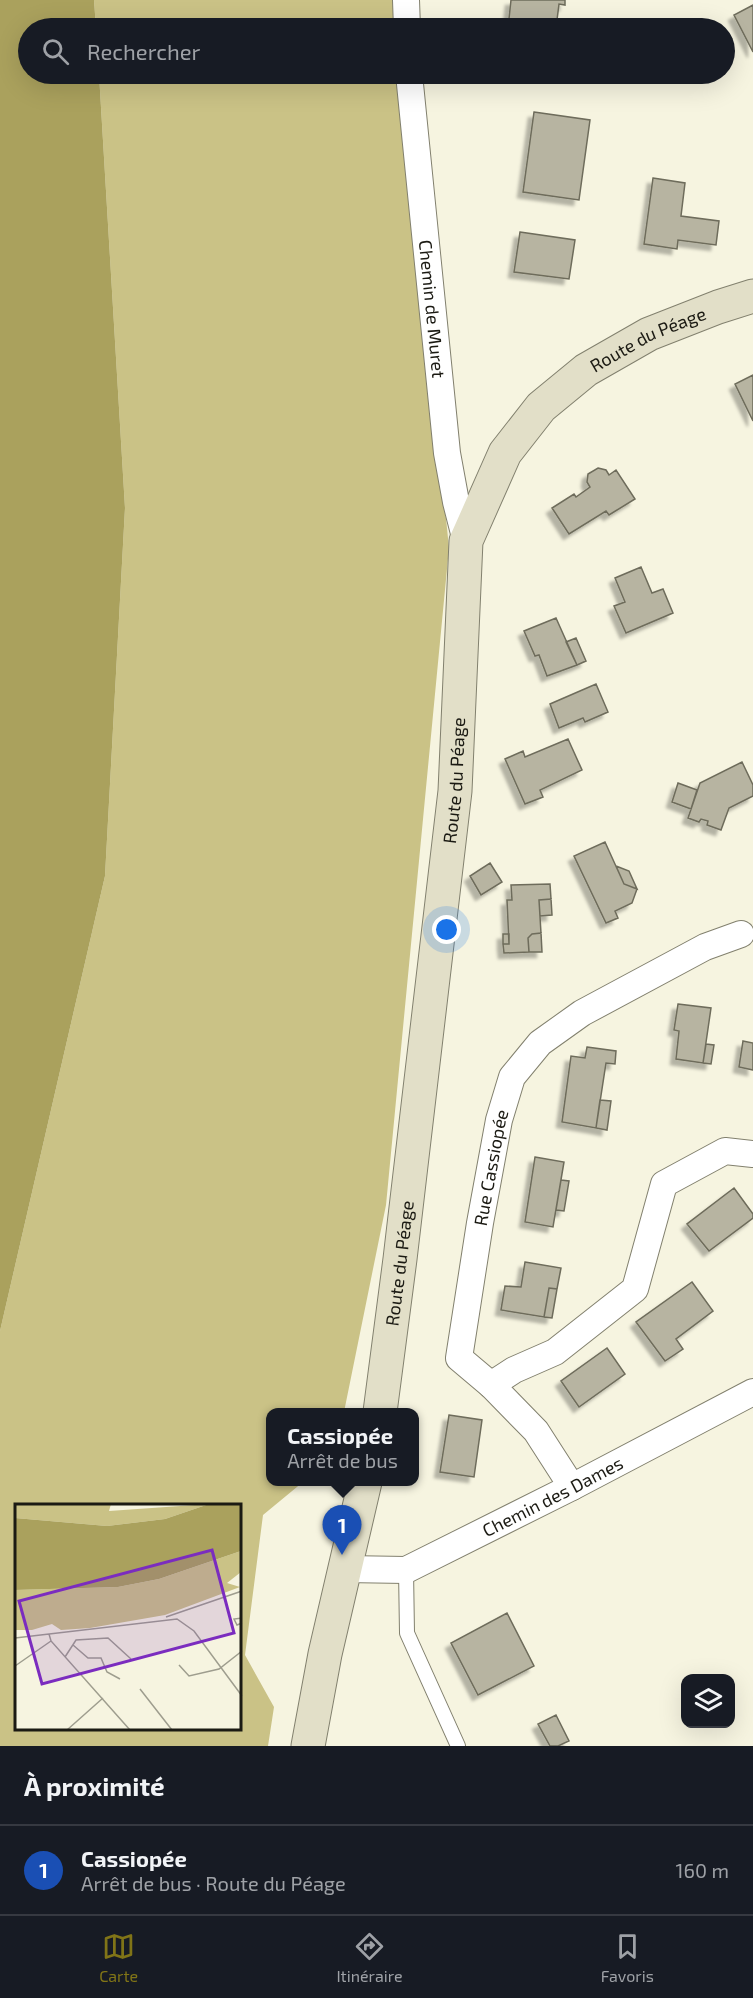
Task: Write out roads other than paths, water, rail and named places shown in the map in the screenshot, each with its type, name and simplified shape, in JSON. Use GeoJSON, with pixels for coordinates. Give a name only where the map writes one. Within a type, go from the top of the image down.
{"type":"FeatureCollection","features":[{"type":"Feature","properties":{"kind":"street"},"geometry":{"type":"LineString","coordinates":[[406,0],[407,18]]}},
{"type":"Feature","properties":{"kind":"street","name":"Chemin de Muret"},"geometry":{"type":"LineString","coordinates":[[411,84],[447,453],[466,541]]}},
{"type":"Feature","properties":{"kind":"street","name":"Route du Péage"},"geometry":{"type":"LineString","coordinates":[[381,1408],[455,791],[466,541],[504,453],[541,407],[586,370],[649,334],[753,296]]}},
{"type":"Feature","properties":{"kind":"street","name":"Rue Cassiopée"},"geometry":{"type":"LineString","coordinates":[[572,1487],[536,1431],[459,1358],[499,1120],[512,1077],[540,1043],[582,1013],[705,947],[741,934]]}},
{"type":"Feature","properties":{"kind":"street"},"geometry":{"type":"LineString","coordinates":[[491,1386],[514,1370],[555,1352],[635,1289],[664,1184],[725,1151],[753,1154]]}},
{"type":"Feature","properties":{"kind":"street","name":"Chemin des Dames"},"geometry":{"type":"LineString","coordinates":[[345,1569],[406,1570],[572,1487],[753,1392]]}},
{"type":"Feature","properties":{"kind":"street"},"geometry":{"type":"LineString","coordinates":[[308,1746],[325,1654],[363,1486]]}},
{"type":"Feature","properties":{"kind":"lane"},"geometry":{"type":"LineString","coordinates":[[406,1570],[407,1633],[458,1746]]}},
{"type":"Feature","properties":{"kind":"place","name":"Cassiopée"},"geometry":{"type":"Point","coordinates":[342,1555]}}]}
